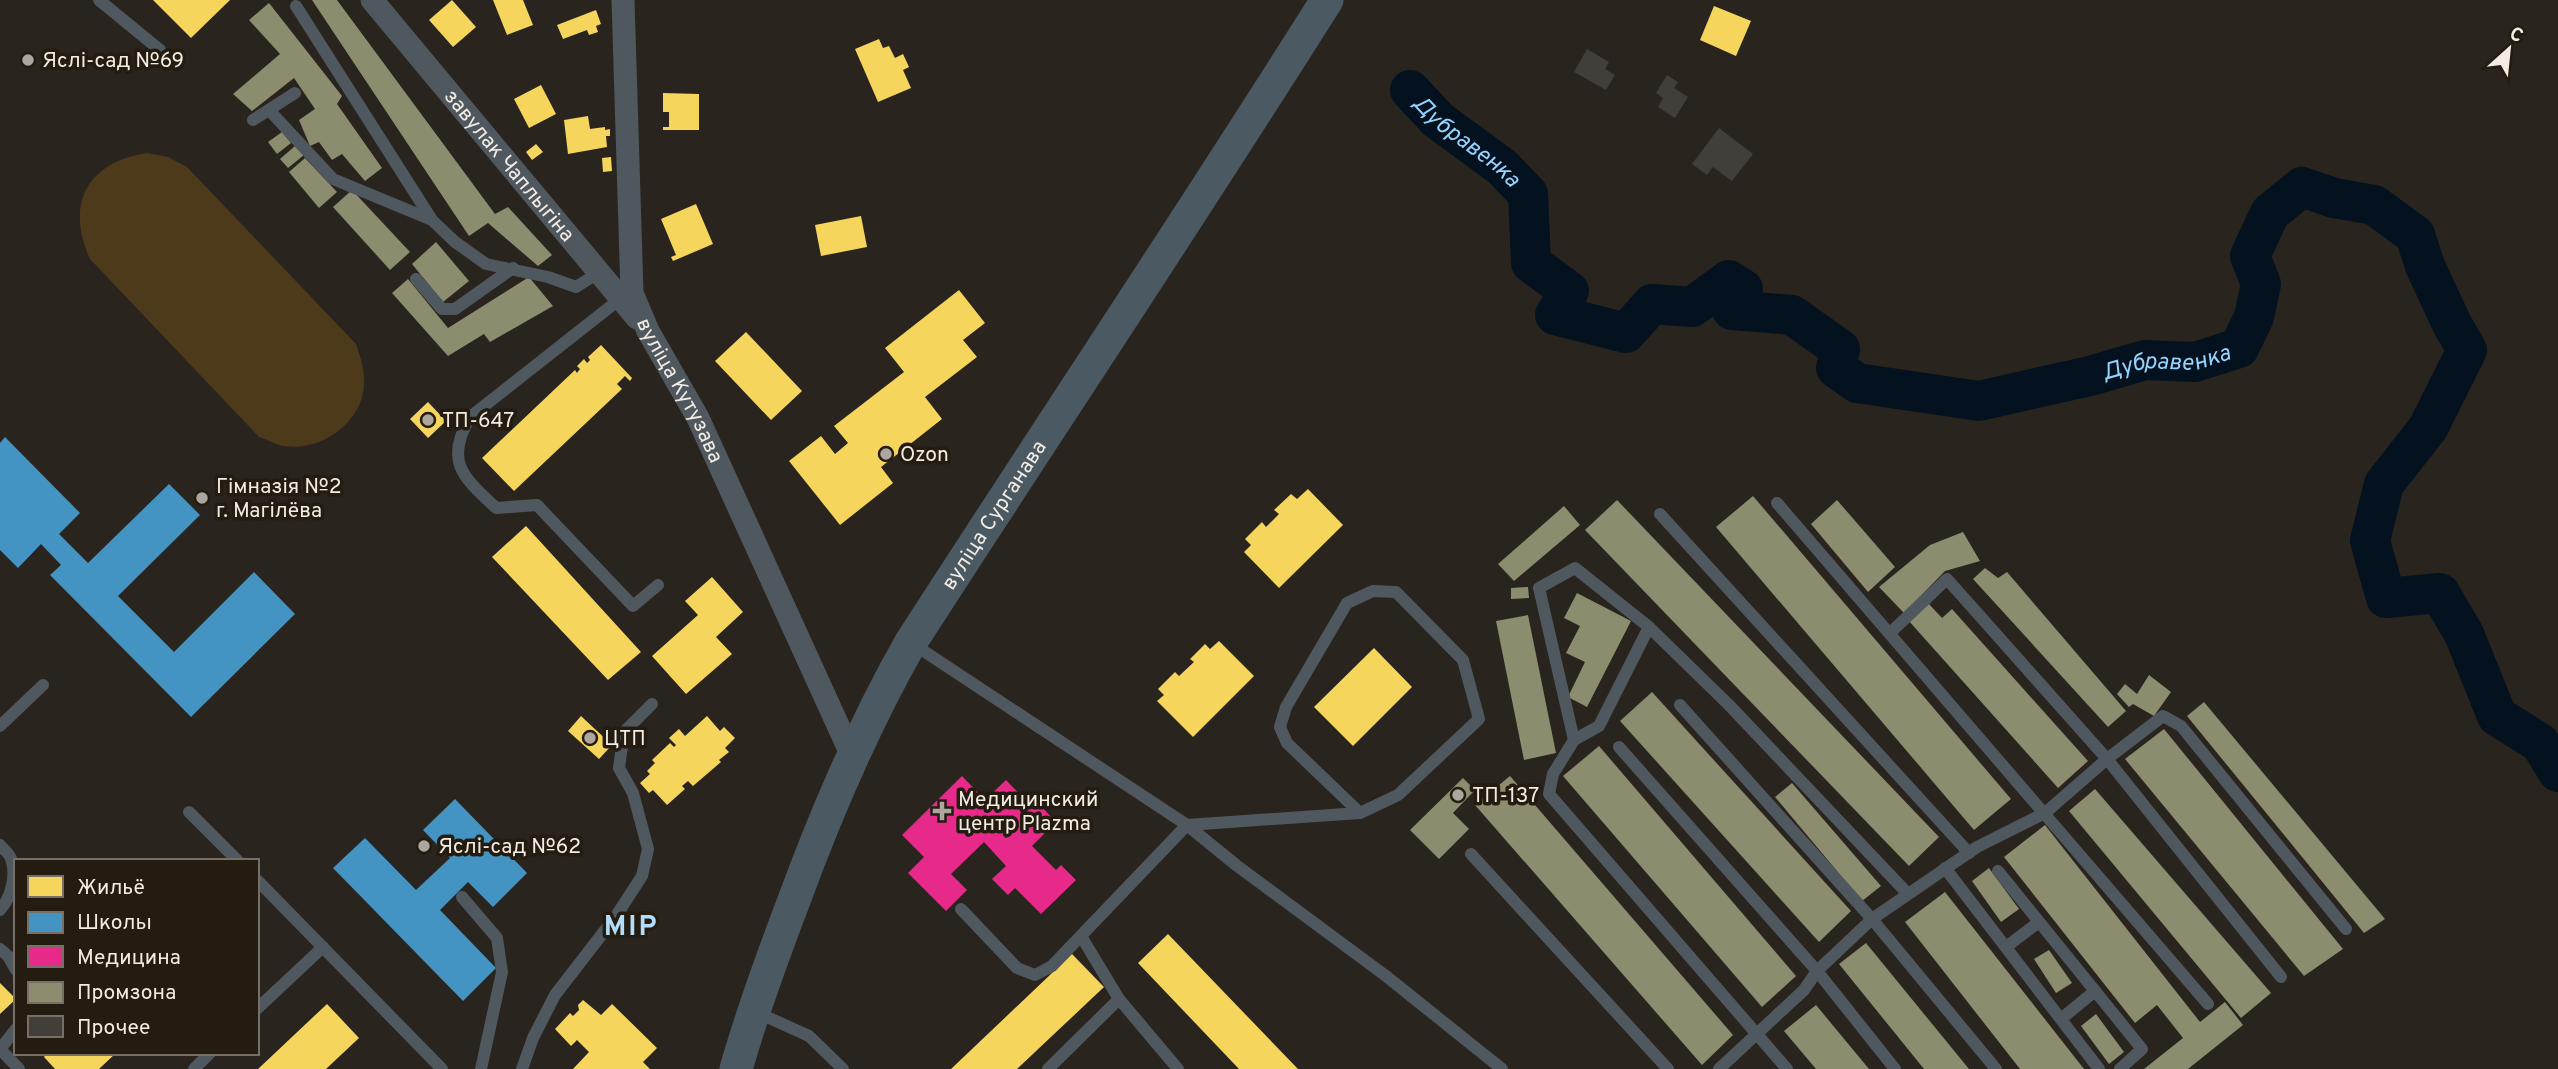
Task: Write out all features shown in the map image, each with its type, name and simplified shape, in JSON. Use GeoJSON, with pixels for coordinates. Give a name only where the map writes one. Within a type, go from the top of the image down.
{"type":"FeatureCollection","features":[{"type":"Feature","properties":{"kind":"main road","name":"вуліца Сурганава"},"geometry":{"type":"LineString","coordinates":[[736,1069],[753,1010],[807,865],[852,755],[887,684],[911,642],[1224,163],[1327,0]]}},
{"type":"Feature","properties":{"kind":"street","name":"завулак Чаплыгіна"},"geometry":{"type":"LineString","coordinates":[[372,0],[648,331]]}},
{"type":"Feature","properties":{"kind":"street","name":"вуліца Кутузава"},"geometry":{"type":"LineString","coordinates":[[623,0],[632,293],[648,331],[698,418],[852,755]]}},
{"type":"Feature","properties":{"kind":"lane"},"geometry":{"type":"LineString","coordinates":[[99,0],[160,50]]}},
{"type":"Feature","properties":{"kind":"lane"},"geometry":{"type":"LineString","coordinates":[[296,6],[432,220],[456,242],[486,264],[513,268],[576,287],[598,273]]}},
{"type":"Feature","properties":{"kind":"lane"},"geometry":{"type":"LineString","coordinates":[[253,120],[295,93]]}},
{"type":"Feature","properties":{"kind":"lane"},"geometry":{"type":"LineString","coordinates":[[269,110],[333,179],[432,220]]}},
{"type":"Feature","properties":{"kind":"lane"},"geometry":{"type":"LineString","coordinates":[[416,279],[442,309],[455,309],[513,268]]}},
{"type":"Feature","properties":{"kind":"lane"},"geometry":{"type":"LineString","coordinates":[[620,299],[470,417],[459,436],[457,451],[461,471],[496,508],[537,505],[633,606],[658,585]]}},
{"type":"Feature","properties":{"kind":"lane"},"geometry":{"type":"LineString","coordinates":[[1777,503],[2208,1004]]}},
{"type":"Feature","properties":{"kind":"lane"},"geometry":{"type":"LineString","coordinates":[[1660,514],[1969,853]]}},
{"type":"Feature","properties":{"kind":"lane"},"geometry":{"type":"LineString","coordinates":[[1574,740],[1539,588],[1575,568],[1649,627],[1729,705],[1908,894]]}},
{"type":"Feature","properties":{"kind":"lane"},"geometry":{"type":"LineString","coordinates":[[1890,633],[1947,579],[2107,759],[2281,977]]}},
{"type":"Feature","properties":{"kind":"lane"},"geometry":{"type":"LineString","coordinates":[[961,909],[1017,968],[1035,975],[1052,966],[1187,825],[1360,813],[1398,795],[1479,719],[1464,660],[1396,592],[1373,591],[1348,603],[1286,707],[1280,727],[1287,743],[1360,813]]}},
{"type":"Feature","properties":{"kind":"lane"},"geometry":{"type":"LineString","coordinates":[[1649,627],[1599,726],[1574,740],[1553,774],[1549,794],[1787,1069]]}},
{"type":"Feature","properties":{"kind":"lane"},"geometry":{"type":"LineString","coordinates":[[911,642],[1187,825],[1236,865],[1386,976],[1502,1069]]}},
{"type":"Feature","properties":{"kind":"lane"},"geometry":{"type":"LineString","coordinates":[[0,726],[43,685]]}},
{"type":"Feature","properties":{"kind":"lane"},"geometry":{"type":"LineString","coordinates":[[522,1069],[533,1038],[555,995],[616,916],[642,876],[648,849],[632,793],[619,768],[624,732],[652,704]]}},
{"type":"Feature","properties":{"kind":"lane"},"geometry":{"type":"LineString","coordinates":[[1680,705],[1872,919],[1996,1069]]}},
{"type":"Feature","properties":{"kind":"lane"},"geometry":{"type":"LineString","coordinates":[[1718,1069],[1804,990],[1817,971],[1872,919],[1945,867],[2045,813],[2107,759],[2163,716],[2181,726],[2346,929]]}},
{"type":"Feature","properties":{"kind":"lane"},"geometry":{"type":"LineString","coordinates":[[1619,747],[1817,971],[1895,1069]]}},
{"type":"Feature","properties":{"kind":"lane"},"geometry":{"type":"LineString","coordinates":[[189,812],[236,859]]}},
{"type":"Feature","properties":{"kind":"lane"},"geometry":{"type":"LineString","coordinates":[[0,845],[11,858],[13,883],[7,902],[0,910]]}},
{"type":"Feature","properties":{"kind":"lane"},"geometry":{"type":"LineString","coordinates":[[1471,854],[1668,1069]]}},
{"type":"Feature","properties":{"kind":"lane"},"geometry":{"type":"LineString","coordinates":[[1945,867],[2099,1069]]}},
{"type":"Feature","properties":{"kind":"lane"},"geometry":{"type":"LineString","coordinates":[[1998,871],[2142,1049],[2120,1069]]}},
{"type":"Feature","properties":{"kind":"lane"},"geometry":{"type":"LineString","coordinates":[[259,882],[437,1068]]}},
{"type":"Feature","properties":{"kind":"lane"},"geometry":{"type":"LineString","coordinates":[[462,897],[497,938],[502,972],[481,1069]]}},
{"type":"Feature","properties":{"kind":"lane"},"geometry":{"type":"LineString","coordinates":[[2006,947],[2039,922]]}},
{"type":"Feature","properties":{"kind":"lane"},"geometry":{"type":"LineString","coordinates":[[1081,936],[1119,999],[1178,1069]]}},
{"type":"Feature","properties":{"kind":"lane"},"geometry":{"type":"LineString","coordinates":[[259,1007],[323,947]]}},
{"type":"Feature","properties":{"kind":"lane"},"geometry":{"type":"LineString","coordinates":[[0,949],[14,966]]}},
{"type":"Feature","properties":{"kind":"lane"},"geometry":{"type":"LineString","coordinates":[[2061,1019],[2095,991]]}},
{"type":"Feature","properties":{"kind":"lane"},"geometry":{"type":"LineString","coordinates":[[1048,1069],[1119,999]]}},
{"type":"Feature","properties":{"kind":"lane"},"geometry":{"type":"LineString","coordinates":[[753,1010],[809,1036],[843,1069]]}},
{"type":"Feature","properties":{"kind":"lane"},"geometry":{"type":"LineString","coordinates":[[14,1032],[0,1049],[19,1069]]}},
{"type":"Feature","properties":{"kind":"lane"},"geometry":{"type":"LineString","coordinates":[[194,1069],[208,1055]]}},
{"type":"Feature","properties":{"kind":"shaded area"},"geometry":{"type":"Polygon","coordinates":[[[147,153],[168,157],[187,167],[356,344],[364,376],[361,401],[345,425],[334,434],[322,441],[293,447],[259,437],[90,259],[80,220],[81,204],[87,189],[96,176],[109,166],[147,153]]]}},
{"type":"Feature","properties":{"kind":"building: Жильё"},"geometry":{"type":"Polygon","coordinates":[[[153,0],[230,0],[191,38],[153,0]]]}},
{"type":"Feature","properties":{"kind":"building: Жильё"},"geometry":{"type":"Polygon","coordinates":[[[452,0],[476,27],[453,47],[429,20],[452,0]]]}},
{"type":"Feature","properties":{"kind":"building: Жильё"},"geometry":{"type":"Polygon","coordinates":[[[493,0],[523,0],[533,25],[507,35],[493,0]]]}},
{"type":"Feature","properties":{"kind":"building: Жильё"},"geometry":{"type":"Polygon","coordinates":[[[1714,6],[1751,21],[1736,56],[1700,40],[1714,6]]]}},
{"type":"Feature","properties":{"kind":"building: Жильё"},"geometry":{"type":"Polygon","coordinates":[[[596,10],[601,24],[596,26],[598,32],[589,35],[587,30],[563,39],[557,25],[596,10]]]}},
{"type":"Feature","properties":{"kind":"building: Жильё"},"geometry":{"type":"Polygon","coordinates":[[[879,39],[883,48],[889,46],[895,58],[903,54],[909,67],[903,70],[911,88],[878,102],[855,49],[879,39]]]}},
{"type":"Feature","properties":{"kind":"building: Жильё"},"geometry":{"type":"Polygon","coordinates":[[[541,85],[556,114],[529,128],[514,99],[541,85]]]}},
{"type":"Feature","properties":{"kind":"building: Жильё"},"geometry":{"type":"Polygon","coordinates":[[[663,93],[699,94],[699,130],[663,130],[663,127],[669,127],[669,112],[663,112],[663,93]]]}},
{"type":"Feature","properties":{"kind":"building: Жильё"},"geometry":{"type":"Polygon","coordinates":[[[588,116],[590,129],[610,129],[610,136],[606,136],[607,147],[568,154],[564,120],[588,116]]]}},
{"type":"Feature","properties":{"kind":"building: Жильё"},"geometry":{"type":"Polygon","coordinates":[[[536,144],[543,152],[532,160],[526,152],[536,144]]]}},
{"type":"Feature","properties":{"kind":"building: Жильё"},"geometry":{"type":"Polygon","coordinates":[[[611,157],[612,171],[603,172],[602,158],[611,157]]]}},
{"type":"Feature","properties":{"kind":"building: Жильё"},"geometry":{"type":"Polygon","coordinates":[[[696,204],[713,244],[673,261],[671,257],[676,255],[661,219],[696,204]]]}},
{"type":"Feature","properties":{"kind":"building: Жильё"},"geometry":{"type":"Polygon","coordinates":[[[861,216],[867,247],[821,256],[815,225],[861,216]]]}},
{"type":"Feature","properties":{"kind":"building: Жильё"},"geometry":{"type":"Polygon","coordinates":[[[959,290],[985,323],[963,340],[977,357],[925,397],[942,419],[881,467],[893,483],[840,525],[789,461],[821,436],[835,454],[848,443],[834,426],[904,372],[885,348],[959,290]]]}},
{"type":"Feature","properties":{"kind":"building: Жильё"},"geometry":{"type":"Polygon","coordinates":[[[746,332],[802,391],[771,420],[715,361],[746,332]]]}},
{"type":"Feature","properties":{"kind":"building: Жильё"},"geometry":{"type":"Polygon","coordinates":[[[601,345],[632,378],[630,381],[625,376],[617,384],[622,389],[514,491],[482,458],[575,370],[577,373],[580,369],[577,366],[584,359],[587,363],[590,360],[588,357],[601,345]]]}},
{"type":"Feature","properties":{"kind":"building: Жильё","name":"ТП-647"},"geometry":{"type":"Polygon","coordinates":[[[428,402],[446,421],[428,438],[410,419],[428,402]]]}},
{"type":"Feature","properties":{"kind":"building: Жильё"},"geometry":{"type":"Polygon","coordinates":[[[1308,489],[1343,525],[1279,588],[1244,552],[1251,545],[1245,539],[1262,522],[1266,527],[1279,514],[1274,510],[1291,494],[1297,499],[1308,489]]]}},
{"type":"Feature","properties":{"kind":"building: Жильё"},"geometry":{"type":"Polygon","coordinates":[[[526,526],[641,652],[608,680],[492,557],[526,526]]]}},
{"type":"Feature","properties":{"kind":"building: Жильё"},"geometry":{"type":"Polygon","coordinates":[[[712,577],[743,612],[716,637],[732,654],[686,694],[652,656],[698,615],[685,601],[712,577]]]}},
{"type":"Feature","properties":{"kind":"building: Жильё"},"geometry":{"type":"Polygon","coordinates":[[[1219,641],[1254,676],[1193,737],[1157,701],[1164,695],[1158,689],[1175,672],[1179,676],[1194,662],[1190,659],[1205,644],[1210,649],[1219,641]]]}},
{"type":"Feature","properties":{"kind":"building: Жильё"},"geometry":{"type":"Polygon","coordinates":[[[1374,648],[1412,687],[1353,746],[1314,707],[1374,648]]]}},
{"type":"Feature","properties":{"kind":"building: Жильё","name":"ЦТП"},"geometry":{"type":"Polygon","coordinates":[[[581,716],[612,745],[599,759],[568,731],[581,716]]]}},
{"type":"Feature","properties":{"kind":"building: Жильё"},"geometry":{"type":"Polygon","coordinates":[[[707,716],[720,731],[724,727],[735,738],[725,748],[729,752],[693,786],[688,781],[682,786],[685,789],[667,805],[653,790],[649,793],[640,783],[650,774],[647,771],[655,763],[652,760],[670,743],[674,747],[676,745],[669,738],[679,729],[685,736],[707,716]]]}},
{"type":"Feature","properties":{"kind":"building: Жильё"},"geometry":{"type":"Polygon","coordinates":[[[1168,934],[1298,1069],[1239,1069],[1138,963],[1168,934]]]}},
{"type":"Feature","properties":{"kind":"building: Жильё"},"geometry":{"type":"Polygon","coordinates":[[[1072,954],[1104,987],[1017,1069],[951,1069],[1072,954]]]}},
{"type":"Feature","properties":{"kind":"building: Жильё"},"geometry":{"type":"Polygon","coordinates":[[[0,983],[14,997],[14,1001],[0,1014],[0,983]]]}},
{"type":"Feature","properties":{"kind":"building: Жильё"},"geometry":{"type":"Polygon","coordinates":[[[583,1000],[601,1015],[612,1004],[657,1048],[643,1062],[650,1069],[573,1069],[589,1052],[577,1040],[571,1046],[555,1029],[570,1013],[573,1016],[579,1010],[578,1005],[583,1000]]]}},
{"type":"Feature","properties":{"kind":"building: Жильё"},"geometry":{"type":"Polygon","coordinates":[[[327,1004],[359,1038],[326,1069],[258,1069],[327,1004]]]}},
{"type":"Feature","properties":{"kind":"building: Жильё"},"geometry":{"type":"Polygon","coordinates":[[[114,1055],[99,1069],[55,1069],[44,1057],[114,1055]]]}},
{"type":"Feature","properties":{"kind":"building: Школы"},"geometry":{"type":"Polygon","coordinates":[[[5,437],[80,513],[59,534],[88,563],[169,484],[200,515],[118,596],[174,652],[254,572],[295,614],[191,717],[50,575],[61,565],[41,544],[18,568],[0,550],[0,443],[5,437]]]}},
{"type":"Feature","properties":{"kind":"building: Школы"},"geometry":{"type":"Polygon","coordinates":[[[455,799],[527,873],[493,907],[468,882],[440,910],[496,968],[463,1001],[333,868],[365,838],[416,890],[450,858],[423,830],[455,799]]]}},
{"type":"Feature","properties":{"kind":"building: Медицина"},"geometry":{"type":"Polygon","coordinates":[[[962,776],[985,800],[1006,780],[1031,806],[1036,801],[1056,822],[1032,846],[1056,870],[1061,865],[1076,880],[1041,914],[1015,888],[1008,895],[992,879],[1006,866],[984,842],[951,874],[967,890],[946,911],[908,873],[924,857],[902,835],[962,776]]]}},
{"type":"Feature","properties":{"kind":"building: Промзона"},"geometry":{"type":"Polygon","coordinates":[[[312,0],[337,0],[495,214],[508,207],[552,255],[538,266],[488,223],[469,236],[312,0]]]}},
{"type":"Feature","properties":{"kind":"building: Промзона"},"geometry":{"type":"Polygon","coordinates":[[[269,3],[342,96],[337,104],[382,168],[365,181],[342,154],[332,160],[319,142],[310,146],[299,120],[315,109],[294,78],[252,111],[233,94],[280,54],[249,20],[269,3]]]}},
{"type":"Feature","properties":{"kind":"building: Промзона"},"geometry":{"type":"Polygon","coordinates":[[[282,132],[291,143],[277,154],[268,142],[282,132]]]}},
{"type":"Feature","properties":{"kind":"building: Промзона"},"geometry":{"type":"Polygon","coordinates":[[[295,146],[304,155],[288,168],[280,159],[295,146]]]}},
{"type":"Feature","properties":{"kind":"building: Промзона"},"geometry":{"type":"Polygon","coordinates":[[[305,158],[337,192],[319,208],[289,172],[305,158]]]}},
{"type":"Feature","properties":{"kind":"building: Промзона"},"geometry":{"type":"Polygon","coordinates":[[[352,190],[410,252],[390,270],[333,207],[352,190]]]}},
{"type":"Feature","properties":{"kind":"building: Промзона"},"geometry":{"type":"Polygon","coordinates":[[[436,242],[469,281],[443,302],[412,264],[436,242]]]}},
{"type":"Feature","properties":{"kind":"building: Промзона"},"geometry":{"type":"Polygon","coordinates":[[[529,277],[553,306],[490,342],[484,334],[448,356],[392,293],[408,279],[448,328],[529,277]]]}},
{"type":"Feature","properties":{"kind":"building: Промзона"},"geometry":{"type":"Polygon","coordinates":[[[1753,496],[2011,799],[1974,830],[1716,527],[1753,496]]]}},
{"type":"Feature","properties":{"kind":"building: Промзона"},"geometry":{"type":"Polygon","coordinates":[[[1617,500],[1939,837],[1909,866],[1585,530],[1617,500]]]}},
{"type":"Feature","properties":{"kind":"building: Промзона"},"geometry":{"type":"Polygon","coordinates":[[[1837,500],[1895,567],[1868,592],[1811,524],[1837,500]]]}},
{"type":"Feature","properties":{"kind":"building: Промзона"},"geometry":{"type":"Polygon","coordinates":[[[1564,506],[1580,525],[1514,581],[1498,564],[1564,506]]]}},
{"type":"Feature","properties":{"kind":"building: Промзона"},"geometry":{"type":"Polygon","coordinates":[[[1963,532],[1980,561],[1945,571],[1904,613],[1879,587],[1930,545],[1963,532]]]}},
{"type":"Feature","properties":{"kind":"building: Промзона"},"geometry":{"type":"Polygon","coordinates":[[[1985,568],[1998,578],[2007,572],[2126,711],[2108,727],[1973,579],[1985,568]]]}},
{"type":"Feature","properties":{"kind":"building: Промзона"},"geometry":{"type":"Polygon","coordinates":[[[1528,587],[1529,598],[1511,599],[1511,588],[1528,587]]]}},
{"type":"Feature","properties":{"kind":"building: Промзона"},"geometry":{"type":"Polygon","coordinates":[[[1577,593],[1631,621],[1587,707],[1568,697],[1585,662],[1566,653],[1580,626],[1564,618],[1577,593]]]}},
{"type":"Feature","properties":{"kind":"building: Промзона"},"geometry":{"type":"Polygon","coordinates":[[[1928,603],[1942,618],[1952,609],[2088,761],[2058,788],[1908,620],[1928,603]]]}},
{"type":"Feature","properties":{"kind":"building: Промзона"},"geometry":{"type":"Polygon","coordinates":[[[1528,615],[1556,753],[1524,760],[1496,621],[1528,615]]]}},
{"type":"Feature","properties":{"kind":"building: Промзона"},"geometry":{"type":"Polygon","coordinates":[[[2149,675],[2171,692],[2154,716],[2133,704],[2129,707],[2117,694],[2125,684],[2137,694],[2149,675]]]}},
{"type":"Feature","properties":{"kind":"building: Промзона"},"geometry":{"type":"Polygon","coordinates":[[[1652,692],[1851,911],[1819,942],[1620,721],[1652,692]]]}},
{"type":"Feature","properties":{"kind":"building: Промзона"},"geometry":{"type":"Polygon","coordinates":[[[2204,702],[2385,919],[2364,933],[2187,716],[2204,702]]]}},
{"type":"Feature","properties":{"kind":"building: Промзона"},"geometry":{"type":"Polygon","coordinates":[[[2164,729],[2343,949],[2304,976],[2125,759],[2164,729]]]}},
{"type":"Feature","properties":{"kind":"building: Промзона"},"geometry":{"type":"Polygon","coordinates":[[[1599,746],[1796,976],[1762,1007],[1563,776],[1599,746]]]}},
{"type":"Feature","properties":{"kind":"building: Промзона"},"geometry":{"type":"Polygon","coordinates":[[[1510,776],[1733,1035],[1702,1065],[1475,805],[1510,776]]]}},
{"type":"Feature","properties":{"kind":"building: Промзона"},"geometry":{"type":"Polygon","coordinates":[[[1463,778],[1475,790],[1453,813],[1469,829],[1439,859],[1410,830],[1463,778]]]}},
{"type":"Feature","properties":{"kind":"building: Промзона"},"geometry":{"type":"Polygon","coordinates":[[[1792,783],[1881,886],[1862,901],[1775,797],[1792,783]]]}},
{"type":"Feature","properties":{"kind":"building: Промзона"},"geometry":{"type":"Polygon","coordinates":[[[2095,789],[2271,993],[2241,1018],[2069,811],[2095,789]]]}},
{"type":"Feature","properties":{"kind":"building: Промзона"},"geometry":{"type":"Polygon","coordinates":[[[2045,825],[2200,1022],[2225,1002],[2243,1025],[2188,1069],[2144,1069],[2183,1038],[2157,1005],[2135,1023],[2004,857],[2045,825]]]}},
{"type":"Feature","properties":{"kind":"building: Промзона"},"geometry":{"type":"Polygon","coordinates":[[[1989,868],[2019,909],[2001,922],[1972,881],[1989,868]]]}},
{"type":"Feature","properties":{"kind":"building: Промзона"},"geometry":{"type":"Polygon","coordinates":[[[1945,892],[2084,1069],[2020,1069],[1905,922],[1945,892]]]}},
{"type":"Feature","properties":{"kind":"building: Промзона"},"geometry":{"type":"Polygon","coordinates":[[[1866,943],[1969,1069],[1924,1069],[1839,964],[1866,943]]]}},
{"type":"Feature","properties":{"kind":"building: Промзона"},"geometry":{"type":"Polygon","coordinates":[[[2049,950],[2072,983],[2056,993],[2034,959],[2049,950]]]}},
{"type":"Feature","properties":{"kind":"building: Промзона"},"geometry":{"type":"Polygon","coordinates":[[[1816,1005],[1869,1069],[1816,1069],[1784,1031],[1816,1005]]]}},
{"type":"Feature","properties":{"kind":"building: Промзона"},"geometry":{"type":"Polygon","coordinates":[[[2096,1014],[2124,1052],[2109,1064],[2081,1026],[2096,1014]]]}},
{"type":"Feature","properties":{"kind":"building: Прочее"},"geometry":{"type":"Polygon","coordinates":[[[1587,49],[1609,62],[1605,69],[1615,75],[1606,90],[1574,72],[1587,49]]]}},
{"type":"Feature","properties":{"kind":"building: Прочее"},"geometry":{"type":"Polygon","coordinates":[[[1667,75],[1678,82],[1674,88],[1688,97],[1675,118],[1658,107],[1663,98],[1656,93],[1667,75]]]}},
{"type":"Feature","properties":{"kind":"building: Прочее"},"geometry":{"type":"Polygon","coordinates":[[[1719,128],[1753,154],[1732,181],[1713,167],[1707,175],[1692,164],[1719,128]]]}},
{"type":"Feature","properties":{"kind":"waterway","name":"Дубравенка"},"geometry":{"type":"LineString","coordinates":[[1410,90],[1438,120],[1502,167],[1528,194],[1531,263],[1569,291],[1555,315],[1626,333],[1652,304],[1692,307],[1729,280],[1743,289],[1732,310],[1792,315],[1840,349],[1836,368],[1857,383],[1979,401],[2090,376],[2145,360],[2195,362],[2239,348],[2254,317],[2261,284],[2250,256],[2270,213],[2302,187],[2334,198],[2374,205],[2415,235],[2425,266],[2467,350],[2428,428],[2384,484],[2370,541],[2386,598],[2440,593],[2464,634],[2497,716],[2540,743],[2558,772]]}},
{"type":"Feature","properties":{"kind":"place","name":"Яслі-сад №69"},"geometry":{"type":"Point","coordinates":[28,60]}},
{"type":"Feature","properties":{"kind":"place","name":"ТП-647"},"geometry":{"type":"Point","coordinates":[428,420]}},
{"type":"Feature","properties":{"kind":"place","name":"Ozon"},"geometry":{"type":"Point","coordinates":[886,454]}},
{"type":"Feature","properties":{"kind":"place","name":"Гімназія №2 г. Магілёва"},"geometry":{"type":"Point","coordinates":[202,498]}},
{"type":"Feature","properties":{"kind":"place","name":"ЦТП"},"geometry":{"type":"Point","coordinates":[590,738]}},
{"type":"Feature","properties":{"kind":"place","name":"ТП-137"},"geometry":{"type":"Point","coordinates":[1458,795]}},
{"type":"Feature","properties":{"kind":"place","name":"Медицинский центр Plazma"},"geometry":{"type":"Point","coordinates":[942,811]}},
{"type":"Feature","properties":{"kind":"place","name":"Яслі-сад №62"},"geometry":{"type":"Point","coordinates":[424,846]}},
{"type":"Feature","properties":{"kind":"district","name":"МІР"},"geometry":{"type":"Point","coordinates":[631,925]}}]}
